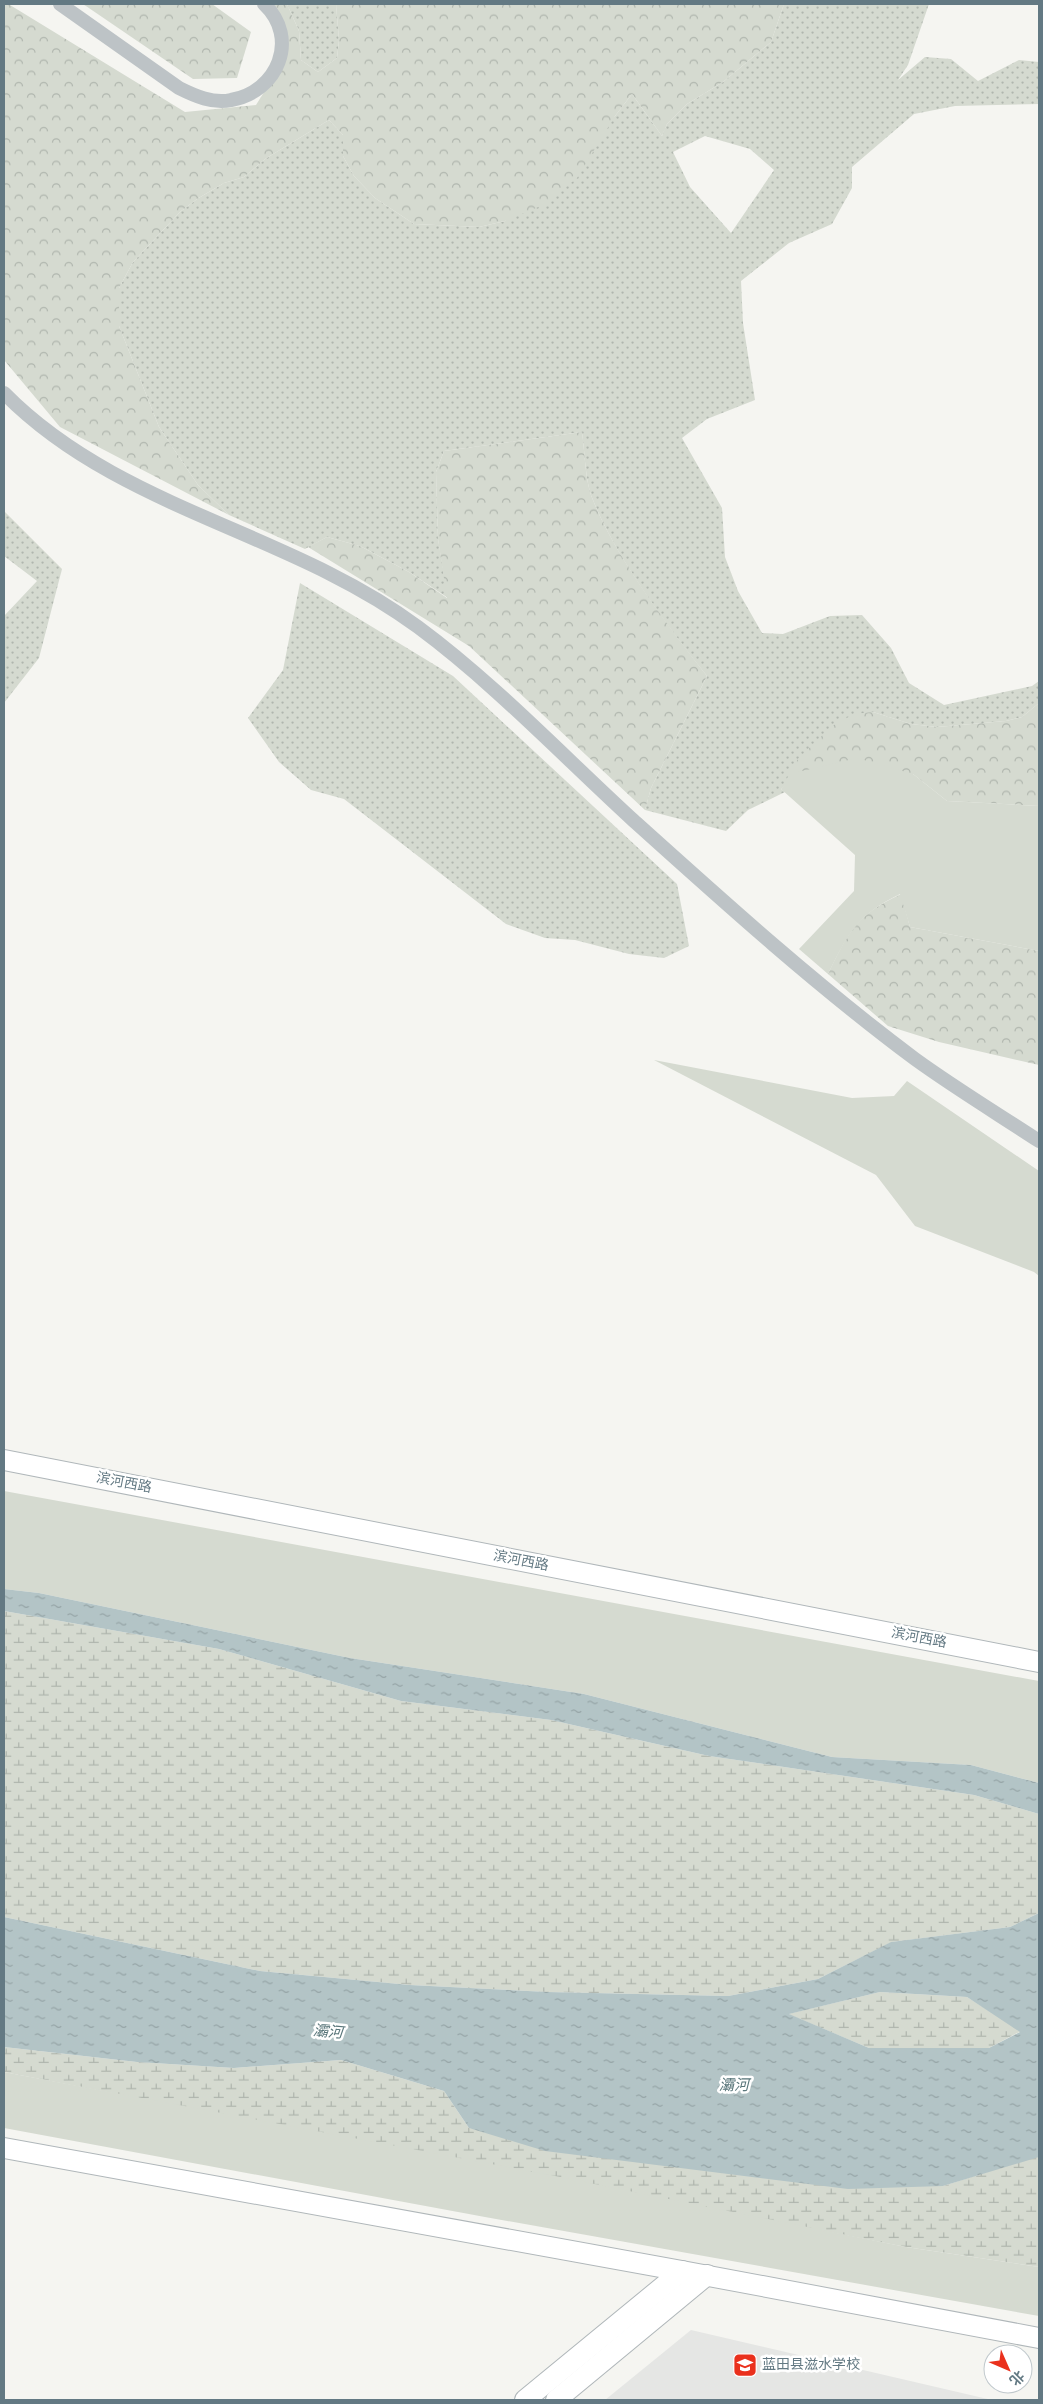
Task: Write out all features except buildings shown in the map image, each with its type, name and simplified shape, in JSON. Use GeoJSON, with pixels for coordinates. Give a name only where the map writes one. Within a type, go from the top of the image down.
{"type":"FeatureCollection","features":[{"type":"Feature","properties":{"kind":"street"},"geometry":{"type":"LineString","coordinates":[[60,4],[179,88],[195,96],[212,100],[232,100],[251,92],[267,81],[277,66],[284,46],[280,29],[270,9],[264,4]]}},
{"type":"Feature","properties":{"kind":"street"},"geometry":{"type":"LineString","coordinates":[[4,393],[62,442],[94,463],[180,507],[318,567],[376,598],[418,626],[493,690],[635,822],[816,981],[918,1061],[1039,1141]]}},
{"type":"Feature","properties":{"kind":"street","name":"滨河西路"},"geometry":{"type":"LineString","coordinates":[[4,1460],[1039,1662]]}},
{"type":"Feature","properties":{"kind":"street"},"geometry":{"type":"LineString","coordinates":[[4,2148],[707,2275],[1039,2338]]}},
{"type":"Feature","properties":{"kind":"street"},"geometry":{"type":"LineString","coordinates":[[525,2400],[682,2271]]}},
{"type":"Feature","properties":{"kind":"street"},"geometry":{"type":"LineString","coordinates":[[556,2400],[707,2275]]}},
{"type":"Feature","properties":{"kind":"shaded area","name":"蓝田县滋水学校"},"geometry":{"type":"Polygon","coordinates":[[[691,2330],[992,2400],[605,2400],[691,2330]]]}},
{"type":"Feature","properties":{"kind":"green space"},"geometry":{"type":"Polygon","coordinates":[[[83,4],[212,4],[251,32],[237,78],[193,79],[83,4]]]}},
{"type":"Feature","properties":{"kind":"green space"},"geometry":{"type":"Polygon","coordinates":[[[265,4],[287,4],[299,31],[301,60],[318,72],[337,58],[339,40],[336,4],[784,4],[771,42],[723,82],[687,104],[667,124],[662,136],[632,94],[615,116],[577,178],[543,205],[505,221],[479,227],[414,224],[375,198],[354,176],[343,156],[343,135],[329,120],[265,159],[244,177],[224,183],[180,212],[133,262],[119,288],[119,326],[159,427],[198,485],[229,515],[60,427],[4,360],[4,5],[10,5],[185,112],[256,105],[279,68],[280,16],[265,4]]]}},
{"type":"Feature","properties":{"kind":"green space"},"geometry":{"type":"Polygon","coordinates":[[[287,4],[336,4],[339,40],[337,58],[318,72],[301,60],[299,31],[287,4]]]}},
{"type":"Feature","properties":{"kind":"green space"},"geometry":{"type":"Polygon","coordinates":[[[784,4],[929,4],[908,65],[898,80],[925,57],[951,59],[978,81],[1019,60],[1039,62],[1039,104],[955,106],[914,114],[852,167],[852,188],[832,224],[789,243],[741,281],[743,323],[755,400],[707,419],[682,438],[722,508],[725,557],[738,591],[762,633],[783,634],[830,616],[862,615],[891,648],[909,683],[944,705],[1032,686],[1039,681],[1039,703],[1022,717],[1006,721],[937,727],[911,724],[873,712],[781,789],[785,792],[748,810],[726,831],[645,810],[651,788],[707,676],[644,591],[603,522],[588,485],[582,432],[444,451],[436,472],[438,539],[448,598],[409,572],[360,546],[327,537],[305,549],[229,515],[198,485],[159,427],[119,326],[119,288],[133,262],[180,212],[224,183],[244,177],[265,159],[329,120],[343,135],[343,156],[354,176],[375,198],[414,224],[479,227],[505,221],[615,116],[632,94],[662,136],[667,124],[687,104],[723,82],[771,42],[784,4]],[[705,136],[673,152],[690,187],[731,233],[774,170],[750,149],[705,136]]]}},
{"type":"Feature","properties":{"kind":"green space"},"geometry":{"type":"Polygon","coordinates":[[[582,432],[588,485],[603,522],[644,591],[707,676],[651,788],[645,810],[469,646],[308,547],[327,537],[360,546],[409,572],[447,598],[438,539],[436,472],[444,451],[582,432]]]}},
{"type":"Feature","properties":{"kind":"green space"},"geometry":{"type":"Polygon","coordinates":[[[4,511],[62,569],[39,658],[4,703],[4,616],[37,581],[4,556],[4,511]]]}},
{"type":"Feature","properties":{"kind":"green space"},"geometry":{"type":"Polygon","coordinates":[[[300,583],[453,676],[677,884],[689,946],[664,958],[629,954],[575,940],[545,938],[506,924],[344,799],[311,790],[279,762],[248,718],[283,670],[300,583]]]}},
{"type":"Feature","properties":{"kind":"green space"},"geometry":{"type":"Polygon","coordinates":[[[1039,703],[1039,806],[947,801],[913,774],[798,772],[781,789],[798,759],[832,726],[854,714],[873,712],[911,724],[937,727],[1006,721],[1022,717],[1039,703]]]}},
{"type":"Feature","properties":{"kind":"green space"},"geometry":{"type":"Polygon","coordinates":[[[857,758],[913,774],[947,801],[1039,806],[1039,951],[910,927],[900,894],[864,917],[842,947],[828,974],[799,949],[854,891],[855,855],[781,789],[798,772],[857,758]]]}},
{"type":"Feature","properties":{"kind":"green space"},"geometry":{"type":"Polygon","coordinates":[[[901,894],[910,927],[1039,951],[1039,1065],[939,1042],[888,1026],[828,974],[848,935],[864,917],[874,909],[901,894]]]}},
{"type":"Feature","properties":{"kind":"green space"},"geometry":{"type":"Polygon","coordinates":[[[654,1060],[852,1098],[894,1096],[907,1081],[1039,1171],[1039,1276],[1034,1272],[915,1226],[876,1175],[654,1060]]]}},
{"type":"Feature","properties":{"kind":"green space"},"geometry":{"type":"Polygon","coordinates":[[[4,1491],[1039,1681],[1039,1783],[971,1765],[832,1757],[584,1694],[350,1658],[39,1593],[4,1589],[4,1491]]]}},
{"type":"Feature","properties":{"kind":"green space"},"geometry":{"type":"Polygon","coordinates":[[[4,1611],[219,1649],[401,1701],[551,1720],[709,1756],[974,1795],[1039,1814],[1039,1913],[1010,1927],[892,1942],[818,1979],[728,1996],[548,1992],[410,1985],[260,1971],[4,1917],[4,1611]]]}},
{"type":"Feature","properties":{"kind":"green space"},"geometry":{"type":"Polygon","coordinates":[[[880,1992],[967,1997],[1021,2031],[989,2048],[869,2048],[788,2014],[880,1992]]]}},
{"type":"Feature","properties":{"kind":"green space"},"geometry":{"type":"Polygon","coordinates":[[[4,2047],[137,2062],[234,2068],[341,2060],[444,2091],[469,2128],[943,2186],[1038,2156],[1039,2267],[906,2247],[4,2072],[4,2047]]]}},
{"type":"Feature","properties":{"kind":"green space"},"geometry":{"type":"Polygon","coordinates":[[[4,2072],[555,2176],[906,2247],[1039,2267],[1039,2316],[485,2217],[4,2128],[4,2072]]]}},
{"type":"Feature","properties":{"kind":"water"},"geometry":{"type":"Polygon","coordinates":[[[4,1589],[39,1593],[350,1658],[584,1694],[832,1757],[971,1765],[1039,1783],[1039,1814],[974,1795],[709,1756],[551,1720],[401,1701],[219,1649],[4,1611],[4,1589]]]}},
{"type":"Feature","properties":{"kind":"water","name":"灞河"},"geometry":{"type":"Polygon","coordinates":[[[1039,1913],[1039,2157],[943,2186],[848,2189],[545,2151],[469,2128],[444,2091],[341,2060],[234,2068],[137,2062],[4,2047],[4,1917],[260,1971],[410,1985],[548,1992],[728,1996],[818,1979],[891,1942],[1010,1927],[1039,1913]],[[880,1992],[789,2014],[869,2048],[989,2048],[1020,2032],[967,1997],[880,1992]]]}},
{"type":"Feature","properties":{"kind":"place","name":"蓝田县滋水学校"},"geometry":{"type":"Point","coordinates":[745,2365]}}]}
